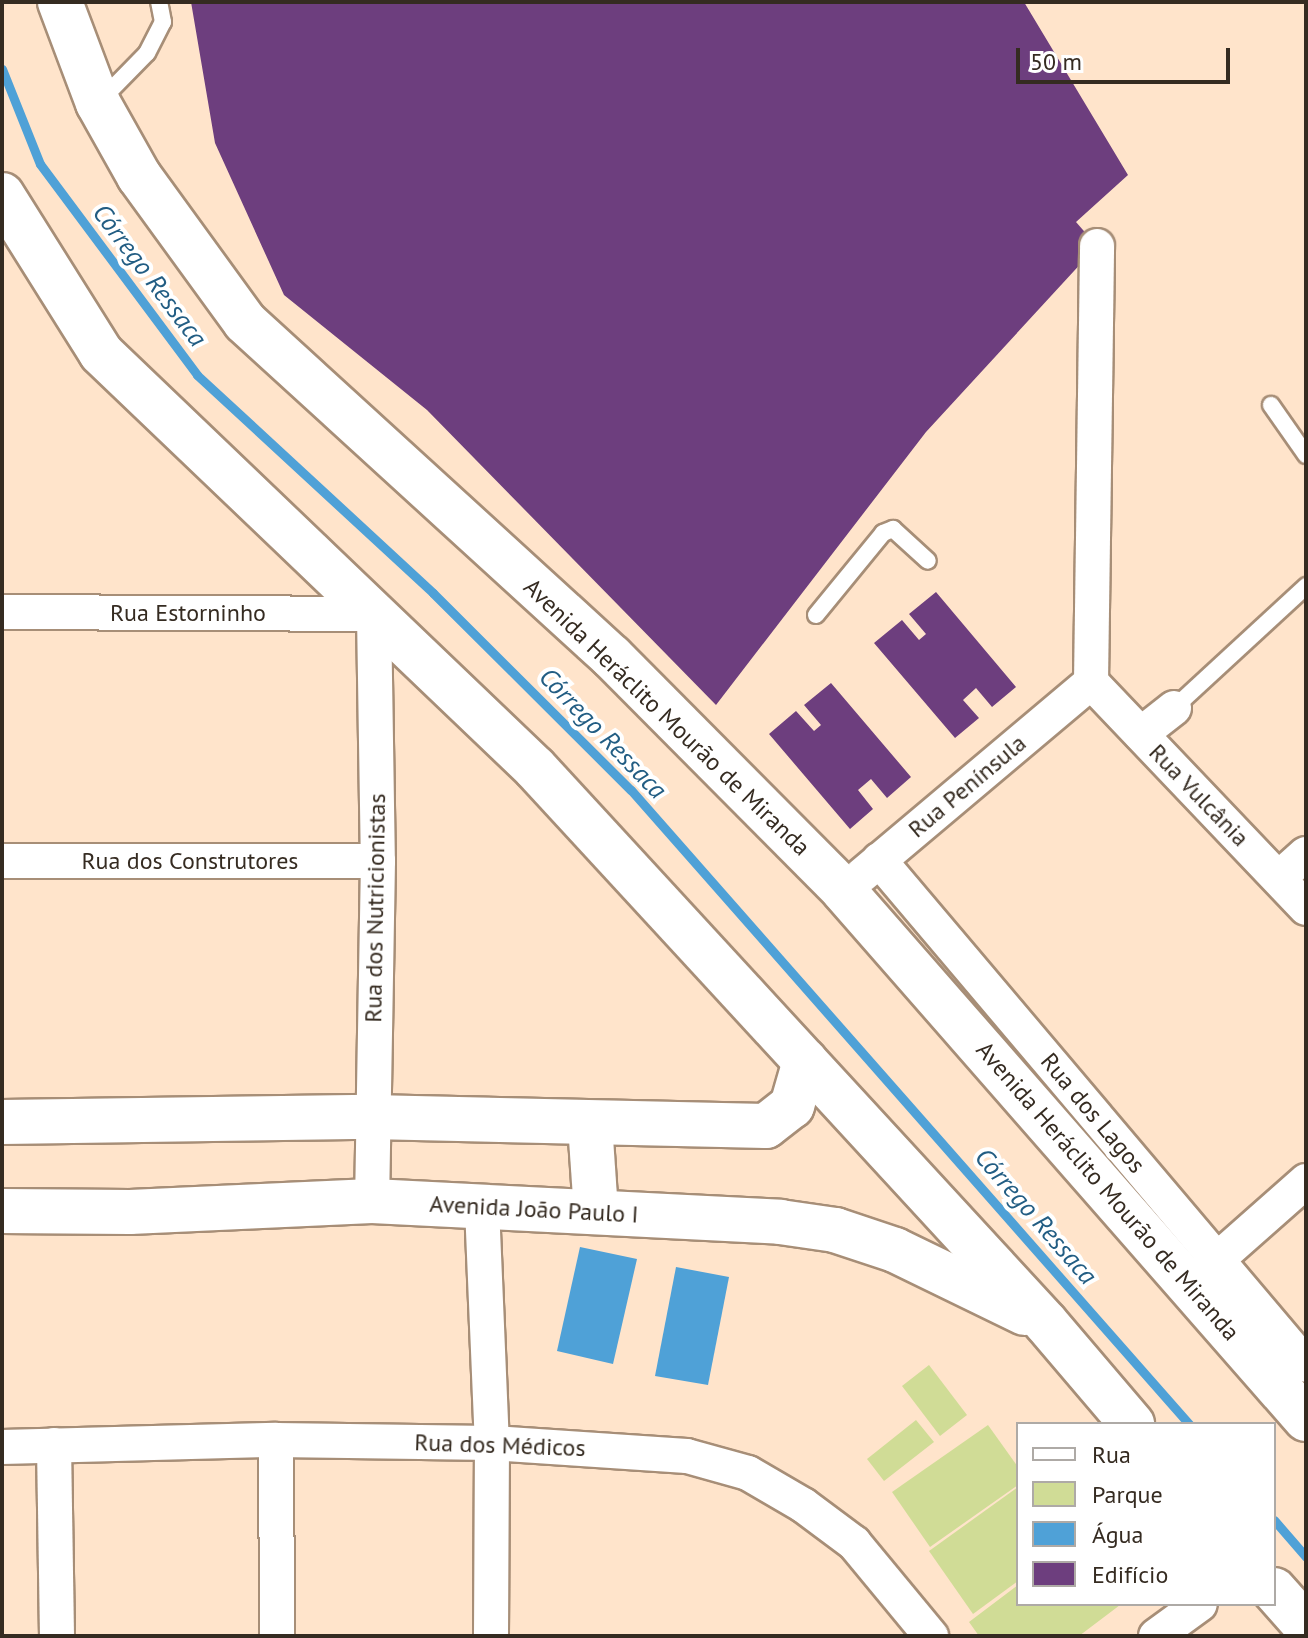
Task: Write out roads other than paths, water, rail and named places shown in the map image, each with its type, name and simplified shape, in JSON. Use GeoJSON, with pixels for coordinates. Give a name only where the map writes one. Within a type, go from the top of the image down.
{"type":"FeatureCollection","features":[{"type":"Feature","properties":{"kind":"main road","name":"Avenida Heráclito Mourão de Miranda"},"geometry":{"type":"LineString","coordinates":[[60,2],[98,103],[139,176],[245,322],[612,657],[843,890],[1204,1272],[1306,1419]]}},
{"type":"Feature","properties":{"kind":"main road"},"geometry":{"type":"LineString","coordinates":[[2,195],[101,353],[535,768],[1046,1323],[1130,1422]]}},
{"type":"Feature","properties":{"kind":"main road"},"geometry":{"type":"LineString","coordinates":[[2,1122],[371,1117],[766,1126],[792,1106],[805,1061]]}},
{"type":"Feature","properties":{"kind":"main road"},"geometry":{"type":"LineString","coordinates":[[590,1124],[596,1211]]}},
{"type":"Feature","properties":{"kind":"main road","name":"Avenida João Paulo I"},"geometry":{"type":"LineString","coordinates":[[2,1211],[130,1212],[372,1201],[596,1211],[835,1230],[895,1250],[1046,1323]]}},
{"type":"Feature","properties":{"kind":"main road"},"geometry":{"type":"LineString","coordinates":[[1276,1592],[1306,1626]]}},
{"type":"Feature","properties":{"kind":"street"},"geometry":{"type":"LineString","coordinates":[[1091,682],[1097,246]]}},
{"type":"Feature","properties":{"kind":"street","name":"Rua Estorninho"},"geometry":{"type":"LineString","coordinates":[[2,612],[374,614]]}},
{"type":"Feature","properties":{"kind":"street","name":"Rua dos Nutricionistas"},"geometry":{"type":"LineString","coordinates":[[372,1201],[371,1117],[378,861],[374,614]]}},
{"type":"Feature","properties":{"kind":"street","name":"Rua Península"},"geometry":{"type":"LineString","coordinates":[[843,890],[1091,682]]}},
{"type":"Feature","properties":{"kind":"street","name":"Rua Vulcânia"},"geometry":{"type":"LineString","coordinates":[[1091,682],[1306,908]]}},
{"type":"Feature","properties":{"kind":"street"},"geometry":{"type":"LineString","coordinates":[[1141,734],[1174,708]]}},
{"type":"Feature","properties":{"kind":"street"},"geometry":{"type":"LineString","coordinates":[[1279,878],[1306,854]]}},
{"type":"Feature","properties":{"kind":"street","name":"Rua dos Lagos"},"geometry":{"type":"LineString","coordinates":[[879,860],[1204,1272],[1306,1365]]}},
{"type":"Feature","properties":{"kind":"street","name":"Rua dos Construtores"},"geometry":{"type":"LineString","coordinates":[[2,861],[378,861]]}},
{"type":"Feature","properties":{"kind":"street"},"geometry":{"type":"LineString","coordinates":[[1204,1272],[1306,1181]]}},
{"type":"Feature","properties":{"kind":"street"},"geometry":{"type":"LineString","coordinates":[[482,1207],[492,1443],[491,1636]]}},
{"type":"Feature","properties":{"kind":"street"},"geometry":{"type":"LineString","coordinates":[[276,1440],[277,1636]]}},
{"type":"Feature","properties":{"kind":"street","name":"Rua dos Médicos"},"geometry":{"type":"LineString","coordinates":[[2,1447],[276,1440],[492,1443],[687,1456],[748,1473],[854,1543],[931,1636]]}},
{"type":"Feature","properties":{"kind":"street"},"geometry":{"type":"LineString","coordinates":[[54,1445],[57,1636]]}},
{"type":"Feature","properties":{"kind":"street"},"geometry":{"type":"LineString","coordinates":[[1156,1636],[1197,1606]]}},
{"type":"Feature","properties":{"kind":"lane"},"geometry":{"type":"LineString","coordinates":[[98,103],[147,53],[163,22],[159,2]]}},
{"type":"Feature","properties":{"kind":"lane"},"geometry":{"type":"LineString","coordinates":[[1271,405],[1306,455]]}},
{"type":"Feature","properties":{"kind":"lane"},"geometry":{"type":"LineString","coordinates":[[816,615],[883,533],[893,529],[928,561]]}},
{"type":"Feature","properties":{"kind":"lane"},"geometry":{"type":"LineString","coordinates":[[1174,708],[1306,586]]}},
{"type":"Feature","properties":{"kind":"water"},"geometry":{"type":"Polygon","coordinates":[[[580,1247],[637,1259],[613,1364],[557,1351],[580,1247]]]}},
{"type":"Feature","properties":{"kind":"water"},"geometry":{"type":"Polygon","coordinates":[[[676,1267],[729,1277],[708,1385],[655,1376],[676,1267]]]}},
{"type":"Feature","properties":{"kind":"waterway","name":"Córrego Ressaca"},"geometry":{"type":"LineString","coordinates":[[2,69],[40,164],[197,375],[433,593],[631,790],[1187,1422]]}},
{"type":"Feature","properties":{"kind":"waterway","name":"Córrego Ressaca"},"geometry":{"type":"LineString","coordinates":[[1276,1522],[1306,1557]]}}]}
